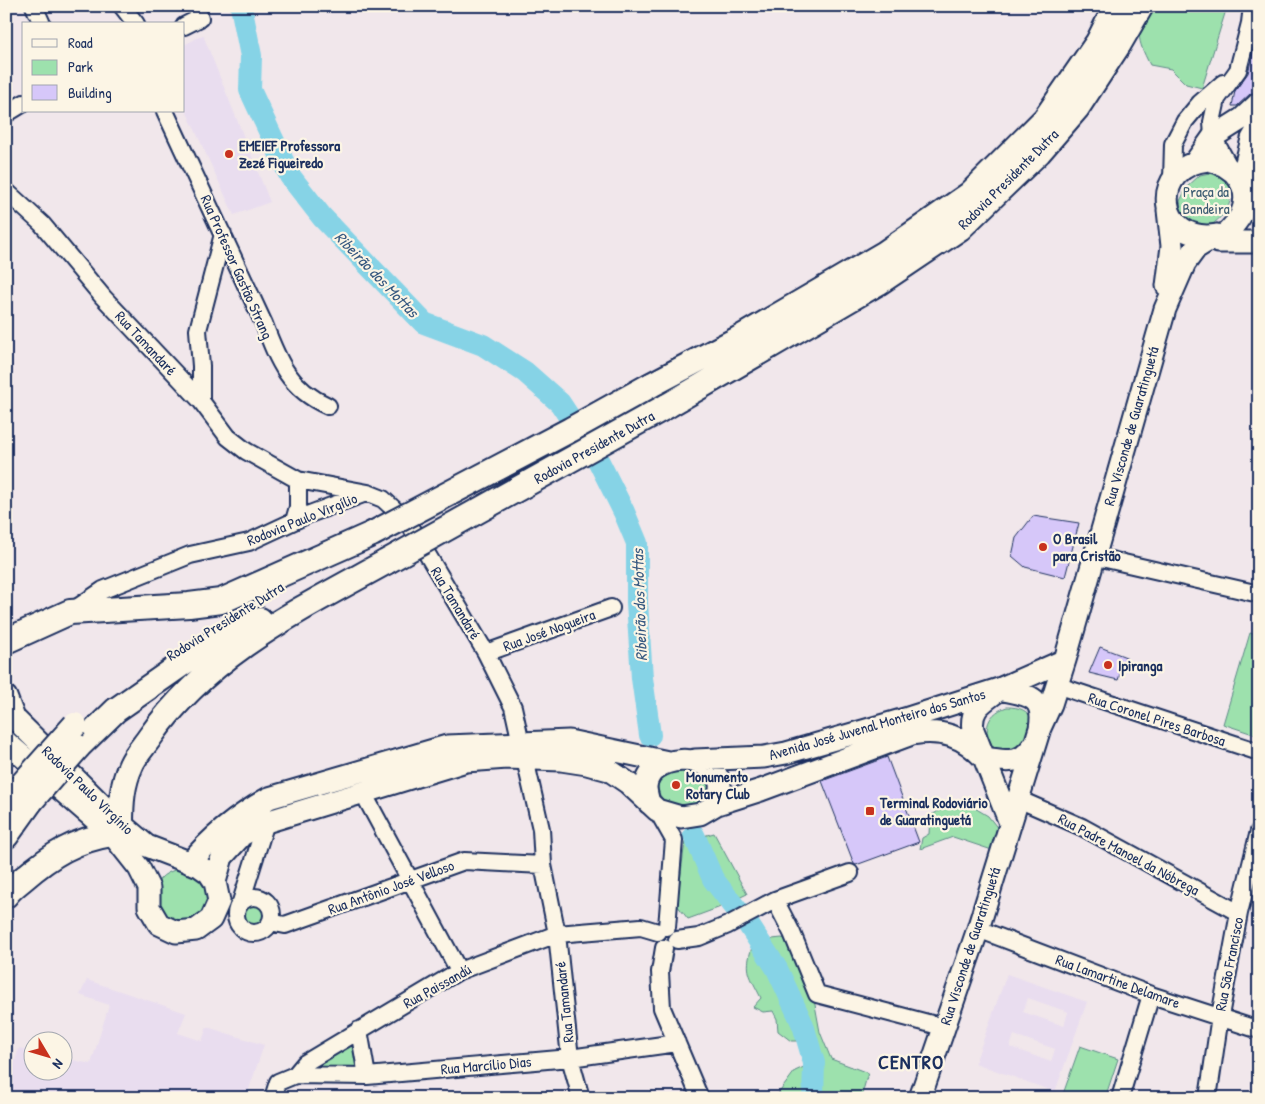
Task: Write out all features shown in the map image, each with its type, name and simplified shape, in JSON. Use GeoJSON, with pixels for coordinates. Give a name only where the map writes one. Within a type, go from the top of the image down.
{"type":"FeatureCollection","features":[{"type":"Feature","properties":{"kind":"highway","name":"Rodovia Presidente Dutra"},"geometry":{"type":"LineString","coordinates":[[6,836],[18,799],[113,694],[211,626],[372,534],[738,339],[885,253],[970,194],[1045,119],[1098,42],[1116,6]]}},
{"type":"Feature","properties":{"kind":"highway","name":"Rodovia Presidente Dutra"},"geometry":{"type":"LineString","coordinates":[[77,736],[214,641],[386,562],[667,406],[878,282],[960,228],[1039,152],[1077,108],[1119,44],[1141,6]]}},
{"type":"Feature","properties":{"kind":"highway"},"geometry":{"type":"LineString","coordinates":[[6,641],[70,612],[189,605],[221,601],[372,534]]}},
{"type":"Feature","properties":{"kind":"highway"},"geometry":{"type":"LineString","coordinates":[[6,895],[40,864],[70,845],[117,829],[122,794],[131,765],[163,719],[197,683],[229,655],[285,618],[386,562]]}},
{"type":"Feature","properties":{"kind":"main road"},"geometry":{"type":"LineString","coordinates":[[1196,161],[1213,137],[1243,118],[1259,103]]}},
{"type":"Feature","properties":{"kind":"main road"},"geometry":{"type":"LineString","coordinates":[[1218,239],[1235,224],[1241,214],[1244,202],[1243,184],[1257,135]]}},
{"type":"Feature","properties":{"kind":"main road"},"geometry":{"type":"LineString","coordinates":[[1243,184],[1219,162],[1208,160],[1196,161],[1186,165],[1172,180],[1167,202],[1170,213],[1176,223],[1184,231],[1195,236],[1259,242]]}},
{"type":"Feature","properties":{"kind":"main road","name":"Rua Visconde de Guaratinguetá"},"geometry":{"type":"LineString","coordinates":[[1164,309],[1172,246],[1167,202]]}},
{"type":"Feature","properties":{"kind":"main road","name":"Rua Visconde de Guaratinguetá"},"geometry":{"type":"LineString","coordinates":[[920,1098],[978,929],[1038,735],[1051,704],[1065,660],[1164,309],[1184,264],[1196,248],[1218,239]]}},
{"type":"Feature","properties":{"kind":"main road"},"geometry":{"type":"LineString","coordinates":[[1010,823],[973,730],[974,711],[980,703],[999,689],[1065,660]]}},
{"type":"Feature","properties":{"kind":"main road"},"geometry":{"type":"LineString","coordinates":[[999,689],[1056,685]]}},
{"type":"Feature","properties":{"kind":"main road"},"geometry":{"type":"LineString","coordinates":[[984,758],[1015,760],[1027,756],[1038,735],[1042,715],[1038,704],[1029,696],[999,689]]}},
{"type":"Feature","properties":{"kind":"main road","name":"Avenida José Juvenal Monteiro dos Santos"},"geometry":{"type":"LineString","coordinates":[[695,760],[764,758],[786,753],[908,718],[999,689]]}},
{"type":"Feature","properties":{"kind":"main road","name":"Rodovia Paulo Virgínio"},"geometry":{"type":"LineString","coordinates":[[6,697],[14,718],[117,829],[149,888],[149,907],[159,924],[176,932],[196,930],[211,919],[218,901],[215,882],[209,873],[199,866],[147,846],[117,829],[6,742]]}},
{"type":"Feature","properties":{"kind":"main road","name":"Avenida José Juvenal Monteiro dos Santos"},"geometry":{"type":"LineString","coordinates":[[718,804],[912,734],[927,731],[963,740],[974,747],[984,758]]}},
{"type":"Feature","properties":{"kind":"main road"},"geometry":{"type":"LineString","coordinates":[[149,888],[158,873],[172,864],[189,862],[204,846],[243,813],[269,798],[447,746],[523,751],[609,770],[628,783],[653,806],[681,817],[700,814],[718,804],[720,785],[709,766],[695,760],[668,762],[569,741],[523,751],[508,758],[466,761],[266,822],[242,835],[222,857],[215,882]]}},
{"type":"Feature","properties":{"kind":"main road"},"geometry":{"type":"LineString","coordinates":[[653,806],[646,786],[650,775],[656,767],[668,762]]}},
{"type":"Feature","properties":{"kind":"street"},"geometry":{"type":"LineString","coordinates":[[34,6],[41,22]]}},
{"type":"Feature","properties":{"kind":"street"},"geometry":{"type":"LineString","coordinates":[[122,6],[134,22]]}},
{"type":"Feature","properties":{"kind":"street"},"geometry":{"type":"LineString","coordinates":[[1243,184],[1213,137],[1212,122],[1217,99],[1238,70],[1252,6]]}},
{"type":"Feature","properties":{"kind":"street"},"geometry":{"type":"LineString","coordinates":[[185,25],[198,12]]}},
{"type":"Feature","properties":{"kind":"street"},"geometry":{"type":"LineString","coordinates":[[1172,180],[1173,144],[1185,121],[1200,103],[1238,70]]}},
{"type":"Feature","properties":{"kind":"street"},"geometry":{"type":"LineString","coordinates":[[6,114],[22,104]]}},
{"type":"Feature","properties":{"kind":"street","name":"Rua Professor Gastão Strang"},"geometry":{"type":"LineString","coordinates":[[165,112],[264,324],[276,356],[292,380],[311,399],[328,406]]}},
{"type":"Feature","properties":{"kind":"street","name":"Rua Tamandaré"},"geometry":{"type":"LineString","coordinates":[[6,191],[42,224],[103,297],[201,400],[228,438],[246,452],[298,480],[368,493],[383,500],[408,522],[486,653],[513,707],[541,829],[544,865],[557,934],[570,1058],[581,1098]]}},
{"type":"Feature","properties":{"kind":"street"},"geometry":{"type":"LineString","coordinates":[[201,400],[198,330],[223,234]]}},
{"type":"Feature","properties":{"kind":"street"},"geometry":{"type":"LineString","coordinates":[[294,520],[298,507],[298,480]]}},
{"type":"Feature","properties":{"kind":"street","name":"Rodovia Paulo Virgílio"},"geometry":{"type":"LineString","coordinates":[[70,612],[103,590],[190,555],[249,542],[294,520],[368,493]]}},
{"type":"Feature","properties":{"kind":"street"},"geometry":{"type":"LineString","coordinates":[[1093,556],[1259,594]]}},
{"type":"Feature","properties":{"kind":"street","name":"Rua José Nogueira"},"geometry":{"type":"LineString","coordinates":[[486,653],[611,608]]}},
{"type":"Feature","properties":{"kind":"street","name":"Rua Coronel Pires Barbosa"},"geometry":{"type":"LineString","coordinates":[[1056,685],[1259,752]]}},
{"type":"Feature","properties":{"kind":"street","name":"Rua Padre Manoel da Nóbrega"},"geometry":{"type":"LineString","coordinates":[[1018,799],[1082,827],[1239,913]]}},
{"type":"Feature","properties":{"kind":"street"},"geometry":{"type":"LineString","coordinates":[[368,802],[459,971]]}},
{"type":"Feature","properties":{"kind":"street"},"geometry":{"type":"LineString","coordinates":[[653,806],[674,840],[667,937],[660,972],[662,1008],[700,1098]]}},
{"type":"Feature","properties":{"kind":"street"},"geometry":{"type":"LineString","coordinates":[[241,902],[250,898],[260,898],[268,904],[272,913],[266,929],[251,933],[244,930],[238,924],[236,917],[266,822]]}},
{"type":"Feature","properties":{"kind":"street","name":"Rua São Francisco"},"geometry":{"type":"LineString","coordinates":[[1208,1098],[1220,1016],[1239,913],[1259,831]]}},
{"type":"Feature","properties":{"kind":"street","name":"Rua Antônio José Velloso"},"geometry":{"type":"LineString","coordinates":[[270,922],[285,925],[464,861],[544,865]]}},
{"type":"Feature","properties":{"kind":"street","name":"Rua Paissandú"},"geometry":{"type":"LineString","coordinates":[[273,1098],[278,1082],[295,1075],[305,1063],[459,971],[557,934],[641,927],[667,937],[699,937],[728,926],[775,900],[850,873]]}},
{"type":"Feature","properties":{"kind":"street"},"geometry":{"type":"LineString","coordinates":[[775,900],[792,932],[817,994],[943,1027]]}},
{"type":"Feature","properties":{"kind":"street","name":"Rua Lamartine Delamare"},"geometry":{"type":"LineString","coordinates":[[978,929],[1151,994],[1259,1030]]}},
{"type":"Feature","properties":{"kind":"street"},"geometry":{"type":"LineString","coordinates":[[1120,1098],[1151,994]]}},
{"type":"Feature","properties":{"kind":"street"},"geometry":{"type":"LineString","coordinates":[[360,1030],[367,1076]]}},
{"type":"Feature","properties":{"kind":"street","name":"Rua Marcílio Dias"},"geometry":{"type":"LineString","coordinates":[[295,1075],[367,1076],[570,1058],[676,1043]]}},
{"type":"Feature","properties":{"kind":"shaded area","name":"EMEIEF Professora Zezé Figueiredo"},"geometry":{"type":"Polygon","coordinates":[[[203,35],[270,202],[234,215],[185,108],[185,44],[203,35]]]}},
{"type":"Feature","properties":{"kind":"shaded area"},"geometry":{"type":"Polygon","coordinates":[[[1007,974],[1087,1002],[1055,1092],[975,1063],[1007,974]],[[1028,998],[1023,1012],[1064,1026],[1068,1012],[1028,998]],[[1014,1035],[1010,1047],[1051,1062],[1055,1049],[1014,1035]]]}},
{"type":"Feature","properties":{"kind":"shaded area"},"geometry":{"type":"Polygon","coordinates":[[[87,980],[186,1013],[178,1033],[202,1041],[207,1027],[264,1045],[246,1098],[6,1098],[6,1088],[19,1048],[22,1049],[22,1082],[72,1082],[72,1060],[91,1064],[109,1005],[80,995],[87,980]]]}},
{"type":"Feature","properties":{"kind":"green space"},"geometry":{"type":"Polygon","coordinates":[[[1150,6],[1224,6],[1226,10],[1202,88],[1186,84],[1171,69],[1150,65],[1140,42],[1140,30],[1150,6]]]}},
{"type":"Feature","properties":{"kind":"green space","name":"Praça da Bandeira"},"geometry":{"type":"Polygon","coordinates":[[[1214,172],[1227,179],[1230,187],[1228,207],[1208,228],[1192,227],[1182,215],[1180,201],[1187,187],[1200,175],[1214,172]]]}},
{"type":"Feature","properties":{"kind":"green space"},"geometry":{"type":"Polygon","coordinates":[[[1250,633],[1259,635],[1259,736],[1223,724],[1250,633]]]}},
{"type":"Feature","properties":{"kind":"green space"},"geometry":{"type":"Polygon","coordinates":[[[1007,707],[1023,710],[1034,721],[1027,749],[997,751],[992,745],[987,731],[988,725],[994,714],[1007,707]]]}},
{"type":"Feature","properties":{"kind":"green space"},"geometry":{"type":"Polygon","coordinates":[[[685,771],[702,774],[711,786],[710,794],[705,800],[688,806],[668,803],[662,798],[658,789],[660,778],[669,773],[685,771]]]}},
{"type":"Feature","properties":{"kind":"green space"},"geometry":{"type":"Polygon","coordinates":[[[965,802],[988,816],[1000,831],[998,852],[953,837],[920,849],[922,838],[929,834],[930,816],[947,806],[965,802]]]}},
{"type":"Feature","properties":{"kind":"green space"},"geometry":{"type":"Polygon","coordinates":[[[714,833],[747,894],[718,908],[688,919],[677,905],[685,841],[714,833]]]}},
{"type":"Feature","properties":{"kind":"green space"},"geometry":{"type":"Polygon","coordinates":[[[186,868],[209,883],[210,911],[186,927],[160,916],[156,898],[156,887],[164,876],[172,871],[186,868]]]}},
{"type":"Feature","properties":{"kind":"green space"},"geometry":{"type":"Polygon","coordinates":[[[255,902],[264,906],[268,915],[264,924],[255,928],[246,924],[242,915],[246,906],[255,902]]]}},
{"type":"Feature","properties":{"kind":"green space"},"geometry":{"type":"Polygon","coordinates":[[[782,938],[791,941],[813,994],[820,1032],[831,1059],[868,1073],[862,1094],[849,1093],[849,1098],[775,1098],[795,1071],[806,1066],[799,1041],[791,1041],[778,1031],[777,1019],[773,1011],[763,1012],[753,1007],[761,998],[749,973],[748,962],[752,947],[767,947],[772,939],[782,938]]]}},
{"type":"Feature","properties":{"kind":"green space"},"geometry":{"type":"Polygon","coordinates":[[[358,1036],[364,1068],[305,1073],[358,1036]]]}},
{"type":"Feature","properties":{"kind":"green space"},"geometry":{"type":"Polygon","coordinates":[[[1080,1046],[1118,1059],[1105,1098],[1062,1097],[1080,1046]]]}},
{"type":"Feature","properties":{"kind":"building"},"geometry":{"type":"Polygon","coordinates":[[[1259,29],[1259,91],[1250,94],[1237,106],[1232,106],[1235,91],[1248,73],[1259,29]]]}},
{"type":"Feature","properties":{"kind":"building","name":"O Brasil para Cristão"},"geometry":{"type":"Polygon","coordinates":[[[1033,516],[1079,523],[1065,577],[1025,567],[1012,556],[1016,538],[1033,516]]]}},
{"type":"Feature","properties":{"kind":"building","name":"Ipiranga"},"geometry":{"type":"Polygon","coordinates":[[[1100,647],[1126,657],[1118,680],[1089,673],[1100,647]]]}},
{"type":"Feature","properties":{"kind":"building","name":"Terminal Rodoviário de Guaratinguetá"},"geometry":{"type":"Polygon","coordinates":[[[887,757],[919,842],[856,865],[822,781],[887,757]]]}},
{"type":"Feature","properties":{"kind":"waterway","name":"Ribeirão dos Mottas"},"geometry":{"type":"LineString","coordinates":[[241,6],[251,56],[250,90],[290,176],[322,217],[424,323],[483,345],[525,372],[560,403],[599,462],[637,543],[637,602],[642,678],[650,735]]}},
{"type":"Feature","properties":{"kind":"waterway","name":"Ribeirão dos Mottas"},"geometry":{"type":"LineString","coordinates":[[694,835],[713,879],[748,924],[777,969],[803,1025],[814,1063],[813,1098]]}},
{"type":"Feature","properties":{"kind":"place","name":"EMEIEF Professora Zezé Figueiredo"},"geometry":{"type":"Point","coordinates":[229,154]}},
{"type":"Feature","properties":{"kind":"place","name":"O Brasil para Cristão"},"geometry":{"type":"Point","coordinates":[1043,547]}},
{"type":"Feature","properties":{"kind":"place","name":"Ipiranga"},"geometry":{"type":"Point","coordinates":[1108,665]}},
{"type":"Feature","properties":{"kind":"place","name":"Monumento Rotary Club"},"geometry":{"type":"Point","coordinates":[676,785]}},
{"type":"Feature","properties":{"kind":"place","name":"Terminal Rodoviário de Guaratinguetá"},"geometry":{"type":"Point","coordinates":[870,811]}},
{"type":"Feature","properties":{"kind":"district","name":"CENTRO"},"geometry":{"type":"Point","coordinates":[911,1061]}}]}
